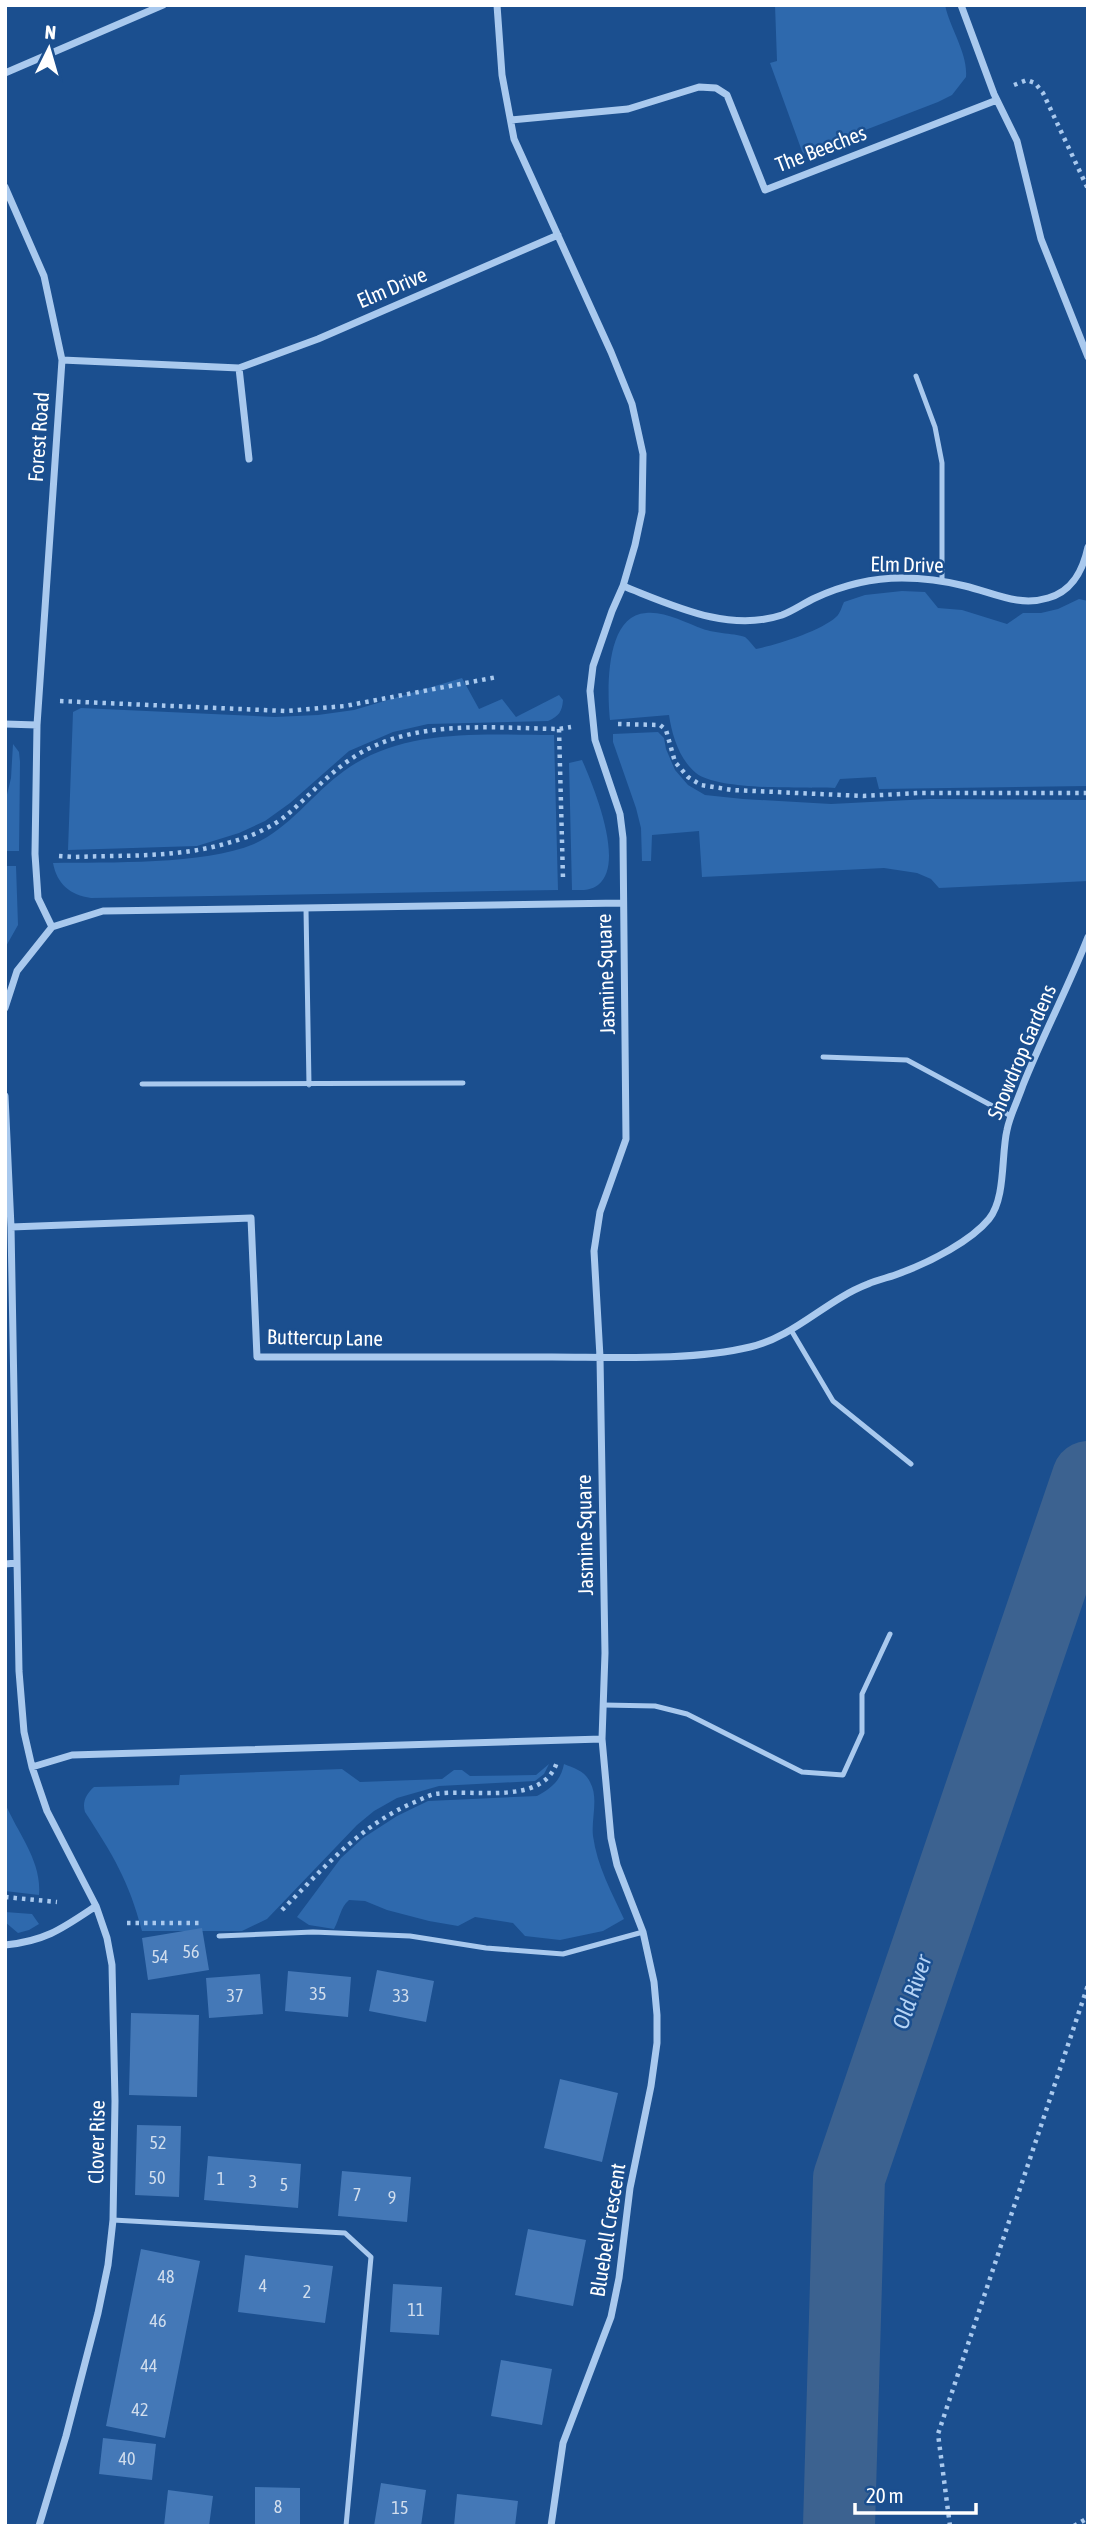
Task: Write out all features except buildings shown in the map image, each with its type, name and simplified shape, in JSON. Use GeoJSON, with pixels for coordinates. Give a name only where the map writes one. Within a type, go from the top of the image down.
{"type":"FeatureCollection","features":[{"type":"Feature","properties":{"kind":"street"},"geometry":{"type":"LineString","coordinates":[[5,73],[163,5]]}},
{"type":"Feature","properties":{"kind":"street"},"geometry":{"type":"LineString","coordinates":[[498,5],[502,75],[514,139],[626,391],[642,444],[642,512],[623,586],[593,666],[590,691],[592,723],[603,768],[620,814],[623,838],[622,904]]}},
{"type":"Feature","properties":{"kind":"street"},"geometry":{"type":"LineString","coordinates":[[961,5],[995,97],[1017,142],[1041,239],[1088,357]]}},
{"type":"Feature","properties":{"kind":"street","name":"The Beeches"},"geometry":{"type":"LineString","coordinates":[[511,120],[628,110],[699,87],[716,88],[727,94],[765,190],[995,97]]}},
{"type":"Feature","properties":{"kind":"street","name":"Forest Road"},"geometry":{"type":"LineString","coordinates":[[5,187],[44,276],[62,360],[37,725],[35,854],[38,898],[52,926]]}},
{"type":"Feature","properties":{"kind":"street","name":"Elm Drive"},"geometry":{"type":"LineString","coordinates":[[62,360],[239,368],[318,339],[558,235]]}},
{"type":"Feature","properties":{"kind":"street"},"geometry":{"type":"LineString","coordinates":[[239,368],[249,459]]}},
{"type":"Feature","properties":{"kind":"street","name":"Elm Drive"},"geometry":{"type":"LineString","coordinates":[[623,586],[706,617],[757,621],[783,614],[847,585],[878,579],[942,581],[1016,601],[1032,602],[1051,597],[1066,589],[1078,577],[1088,547]]}},
{"type":"Feature","properties":{"kind":"street"},"geometry":{"type":"LineString","coordinates":[[5,724],[37,725]]}},
{"type":"Feature","properties":{"kind":"street","name":"Jasmine Square"},"geometry":{"type":"LineString","coordinates":[[52,926],[103,911],[622,904],[626,1139],[600,1212],[594,1251],[600,1357],[604,1705],[602,1740]]}},
{"type":"Feature","properties":{"kind":"street"},"geometry":{"type":"LineString","coordinates":[[5,1007],[17,971],[52,926]]}},
{"type":"Feature","properties":{"kind":"street","name":"Snowdrop Gardens"},"geometry":{"type":"LineString","coordinates":[[600,1357],[715,1353],[751,1348],[791,1330],[841,1296],[869,1283],[904,1272],[942,1254],[971,1235],[990,1218],[998,1202],[1004,1147],[1011,1116],[1036,1052],[1069,986],[1088,937]]}},
{"type":"Feature","properties":{"kind":"street"},"geometry":{"type":"LineString","coordinates":[[5,1096],[11,1227],[19,1671],[24,1732],[32,1767],[72,1755],[98,1753],[602,1740]]}},
{"type":"Feature","properties":{"kind":"street","name":"Buttercup Lane"},"geometry":{"type":"LineString","coordinates":[[11,1227],[251,1218],[257,1357],[600,1357]]}},
{"type":"Feature","properties":{"kind":"street"},"geometry":{"type":"LineString","coordinates":[[5,1564],[18,1563]]}},
{"type":"Feature","properties":{"kind":"street","name":"Bluebell Crescent"},"geometry":{"type":"LineString","coordinates":[[551,2526],[562,2443],[611,2317],[619,2278],[630,2188],[651,2086],[657,2015],[654,1982],[643,1932],[617,1865],[611,1838],[602,1740]]}},
{"type":"Feature","properties":{"kind":"street","name":"Clover Rise"},"geometry":{"type":"LineString","coordinates":[[32,1767],[47,1811],[96,1906],[107,1938],[112,1965],[116,2101],[114,2220],[108,2265],[98,2313],[39,2526]]}},
{"type":"Feature","properties":{"kind":"street"},"geometry":{"type":"LineString","coordinates":[[5,1945],[30,1942],[55,1933],[96,1906]]}},
{"type":"Feature","properties":{"kind":"lane"},"geometry":{"type":"LineString","coordinates":[[916,376],[934,427],[942,463],[942,581]]}},
{"type":"Feature","properties":{"kind":"lane"},"geometry":{"type":"LineString","coordinates":[[306,909],[309,1085]]}},
{"type":"Feature","properties":{"kind":"lane"},"geometry":{"type":"LineString","coordinates":[[823,1057],[907,1060],[1011,1116]]}},
{"type":"Feature","properties":{"kind":"lane"},"geometry":{"type":"LineString","coordinates":[[142,1084],[463,1083]]}},
{"type":"Feature","properties":{"kind":"lane"},"geometry":{"type":"LineString","coordinates":[[791,1330],[833,1401],[911,1464]]}},
{"type":"Feature","properties":{"kind":"lane"},"geometry":{"type":"LineString","coordinates":[[604,1705],[655,1706],[687,1714],[802,1772],[843,1775],[862,1733],[862,1694],[890,1634]]}},
{"type":"Feature","properties":{"kind":"lane"},"geometry":{"type":"LineString","coordinates":[[219,1936],[313,1932],[410,1936],[486,1948],[563,1954],[643,1932]]}},
{"type":"Feature","properties":{"kind":"lane"},"geometry":{"type":"LineString","coordinates":[[114,2220],[345,2233],[371,2257],[346,2526]]}},
{"type":"Feature","properties":{"kind":"path"},"geometry":{"type":"LineString","coordinates":[[995,97],[1027,80],[1035,83],[1043,93],[1088,189]]}},
{"type":"Feature","properties":{"kind":"path"},"geometry":{"type":"LineString","coordinates":[[38,700],[286,711],[345,706],[497,677]]}},
{"type":"Feature","properties":{"kind":"path"},"geometry":{"type":"LineString","coordinates":[[35,854],[73,858],[195,851],[232,842],[262,830],[286,815],[356,755],[377,745],[440,728],[559,729],[592,723],[660,725],[666,730],[676,762],[688,777],[701,785],[732,790],[863,796],[918,793],[1088,793]]}},
{"type":"Feature","properties":{"kind":"path"},"geometry":{"type":"LineString","coordinates":[[559,729],[563,904]]}},
{"type":"Feature","properties":{"kind":"path"},"geometry":{"type":"LineString","coordinates":[[258,1934],[357,1837],[395,1810],[434,1794],[522,1791],[541,1786],[554,1772],[564,1742]]}},
{"type":"Feature","properties":{"kind":"path"},"geometry":{"type":"LineString","coordinates":[[5,1897],[96,1906]]}},
{"type":"Feature","properties":{"kind":"path"},"geometry":{"type":"LineString","coordinates":[[102,1923],[199,1923]]}},
{"type":"Feature","properties":{"kind":"path"},"geometry":{"type":"LineString","coordinates":[[950,2526],[938,2434],[1088,1985]]}},
{"type":"Feature","properties":{"kind":"path"},"geometry":{"type":"LineString","coordinates":[[1074,2526],[1088,2518]]}},
{"type":"Feature","properties":{"kind":"shaded area"},"geometry":{"type":"Polygon","coordinates":[[[775,5],[945,5],[962,50],[966,77],[952,95],[938,102],[803,154],[770,63],[777,61],[775,5]]]}},
{"type":"Feature","properties":{"kind":"shaded area"},"geometry":{"type":"Polygon","coordinates":[[[902,591],[925,592],[938,608],[962,610],[1007,624],[1023,613],[1058,609],[1079,599],[1088,601],[1088,786],[879,789],[876,777],[840,779],[835,788],[762,787],[723,783],[696,773],[685,761],[677,746],[669,715],[610,720],[611,656],[623,626],[633,617],[646,613],[668,616],[707,630],[745,637],[756,649],[786,641],[820,627],[837,616],[844,602],[865,595],[902,591]]]}},
{"type":"Feature","properties":{"kind":"shaded area"},"geometry":{"type":"Polygon","coordinates":[[[462,678],[479,709],[502,699],[516,717],[559,695],[563,700],[562,708],[548,721],[428,724],[393,732],[349,751],[290,803],[265,821],[239,833],[197,846],[68,850],[73,712],[81,708],[275,717],[318,715],[354,710],[462,678]]]}},
{"type":"Feature","properties":{"kind":"shaded area"},"geometry":{"type":"Polygon","coordinates":[[[658,732],[664,738],[675,770],[688,785],[705,795],[831,804],[929,799],[1088,800],[1088,881],[939,888],[931,879],[917,873],[884,868],[702,877],[699,831],[652,835],[651,861],[642,861],[641,828],[613,742],[613,734],[658,732]]]}},
{"type":"Feature","properties":{"kind":"shaded area"},"geometry":{"type":"Polygon","coordinates":[[[554,735],[558,890],[91,898],[71,891],[61,883],[53,863],[183,859],[233,851],[267,837],[344,771],[367,757],[392,747],[445,736],[554,735]]]}},
{"type":"Feature","properties":{"kind":"shaded area"},"geometry":{"type":"Polygon","coordinates":[[[13,744],[19,752],[20,762],[19,851],[5,851],[5,803],[11,778],[13,744]]]}},
{"type":"Feature","properties":{"kind":"shaded area"},"geometry":{"type":"Polygon","coordinates":[[[582,760],[605,824],[609,860],[606,875],[598,885],[589,889],[572,890],[569,763],[582,760]]]}},
{"type":"Feature","properties":{"kind":"shaded area"},"geometry":{"type":"Polygon","coordinates":[[[5,866],[16,866],[18,925],[5,948],[5,866]]]}},
{"type":"Feature","properties":{"kind":"shaded area"},"geometry":{"type":"Polygon","coordinates":[[[549,1764],[544,1774],[535,1781],[439,1786],[397,1798],[357,1825],[267,1919],[242,1931],[142,1931],[132,1897],[119,1869],[84,1808],[85,1798],[94,1787],[179,1785],[180,1775],[342,1769],[360,1782],[442,1779],[454,1770],[462,1770],[470,1776],[536,1775],[549,1764]]]}},
{"type":"Feature","properties":{"kind":"shaded area"},"geometry":{"type":"Polygon","coordinates":[[[564,1764],[582,1773],[593,1788],[595,1847],[624,1919],[603,1931],[560,1940],[525,1936],[513,1923],[475,1917],[458,1926],[387,1910],[365,1901],[349,1900],[334,1929],[309,1925],[297,1917],[341,1858],[363,1838],[397,1816],[428,1801],[537,1796],[555,1783],[564,1764]]]}},
{"type":"Feature","properties":{"kind":"shaded area"},"geometry":{"type":"Polygon","coordinates":[[[5,1803],[33,1859],[39,1895],[5,1891],[5,1803]]]}},
{"type":"Feature","properties":{"kind":"shaded area"},"geometry":{"type":"Polygon","coordinates":[[[5,1912],[32,1914],[39,1924],[18,1933],[5,1922],[5,1912]]]}},
{"type":"Feature","properties":{"kind":"waterway","name":"Old River"},"geometry":{"type":"LineString","coordinates":[[839,2526],[849,2178],[1088,1477]]}}]}
